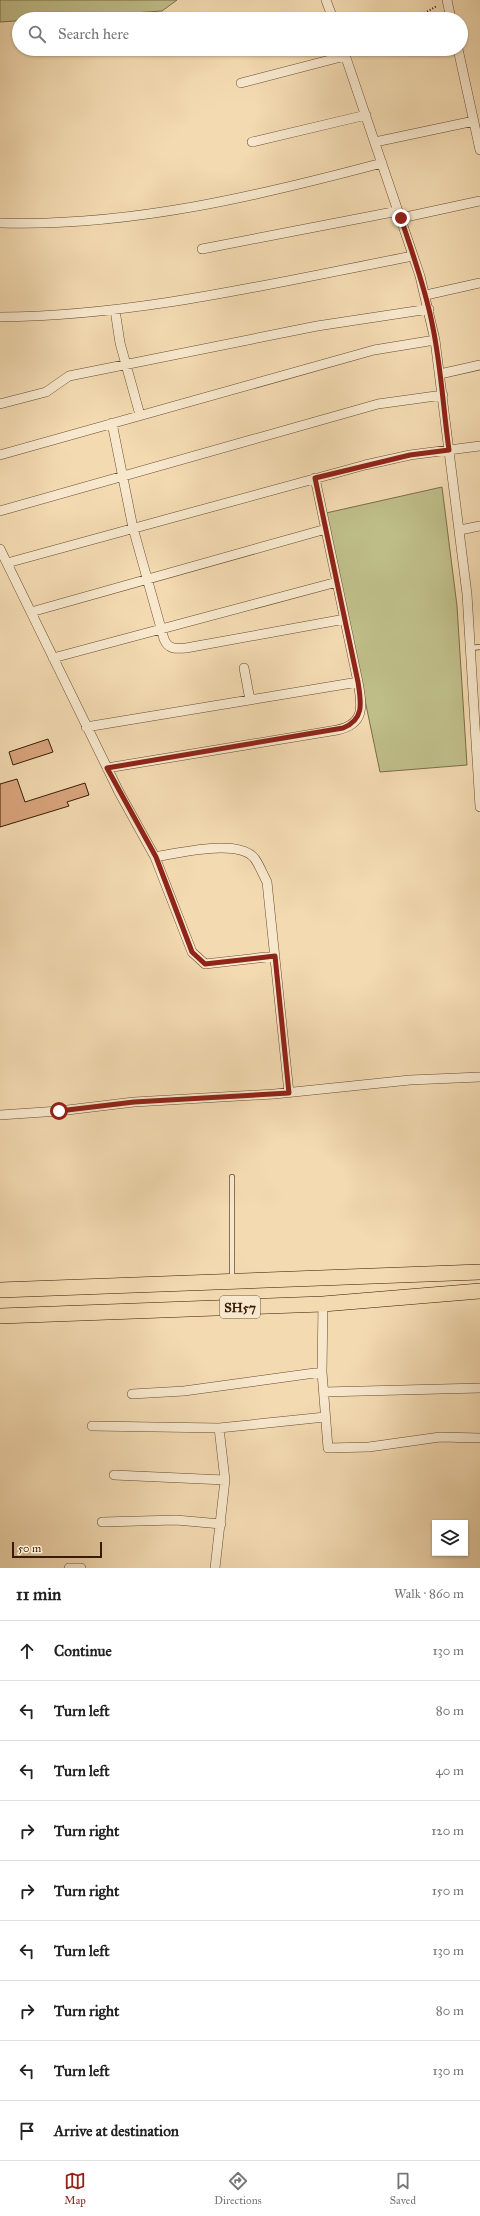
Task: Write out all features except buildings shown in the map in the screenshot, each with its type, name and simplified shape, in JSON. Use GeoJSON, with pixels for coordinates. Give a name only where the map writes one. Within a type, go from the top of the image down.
{"type":"FeatureCollection","features":[{"type":"Feature","properties":{"kind":"main road","name":"SH57"},"geometry":{"type":"LineString","coordinates":[[0,1290],[480,1272]]}},
{"type":"Feature","properties":{"kind":"main road","name":"SH57"},"geometry":{"type":"LineString","coordinates":[[0,1316],[323,1304],[480,1291]]}},
{"type":"Feature","properties":{"kind":"street"},"geometry":{"type":"LineString","coordinates":[[326,0],[330,12]]}},
{"type":"Feature","properties":{"kind":"street"},"geometry":{"type":"LineString","coordinates":[[447,1],[449,12]]}},
{"type":"Feature","properties":{"kind":"street"},"geometry":{"type":"LineString","coordinates":[[241,83],[331,56]]}},
{"type":"Feature","properties":{"kind":"street"},"geometry":{"type":"LineString","coordinates":[[345,56],[414,256],[426,295],[435,340],[476,647],[480,807]]}},
{"type":"Feature","properties":{"kind":"street"},"geometry":{"type":"LineString","coordinates":[[460,56],[480,150]]}},
{"type":"Feature","properties":{"kind":"street"},"geometry":{"type":"LineString","coordinates":[[252,142],[366,115]]}},
{"type":"Feature","properties":{"kind":"street"},"geometry":{"type":"LineString","coordinates":[[375,142],[474,121]]}},
{"type":"Feature","properties":{"kind":"street"},"geometry":{"type":"LineString","coordinates":[[0,223],[67,222],[157,212],[264,193],[382,163]]}},
{"type":"Feature","properties":{"kind":"street"},"geometry":{"type":"LineString","coordinates":[[202,249],[480,201]]}},
{"type":"Feature","properties":{"kind":"street"},"geometry":{"type":"LineString","coordinates":[[0,317],[48,316],[115,310],[209,295],[414,256]]}},
{"type":"Feature","properties":{"kind":"street"},"geometry":{"type":"LineString","coordinates":[[426,295],[480,283]]}},
{"type":"Feature","properties":{"kind":"street"},"geometry":{"type":"LineString","coordinates":[[0,404],[46,392],[69,376],[317,326],[429,309]]}},
{"type":"Feature","properties":{"kind":"street"},"geometry":{"type":"LineString","coordinates":[[115,310],[125,365],[140,415]]}},
{"type":"Feature","properties":{"kind":"street"},"geometry":{"type":"LineString","coordinates":[[0,455],[374,350],[435,340]]}},
{"type":"Feature","properties":{"kind":"street"},"geometry":{"type":"LineString","coordinates":[[440,374],[480,365]]}},
{"type":"Feature","properties":{"kind":"street"},"geometry":{"type":"LineString","coordinates":[[0,511],[378,404],[443,395]]}},
{"type":"Feature","properties":{"kind":"street"},"geometry":{"type":"LineString","coordinates":[[112,423],[133,528],[161,629],[168,646],[179,649],[345,619]]}},
{"type":"Feature","properties":{"kind":"street"},"geometry":{"type":"LineString","coordinates":[[7,564],[315,478],[410,455],[480,446]]}},
{"type":"Feature","properties":{"kind":"street"},"geometry":{"type":"LineString","coordinates":[[107,768],[343,728],[353,723],[360,714],[361,702],[358,682],[315,478]]}},
{"type":"Feature","properties":{"kind":"street"},"geometry":{"type":"LineString","coordinates":[[460,530],[480,526]]}},
{"type":"Feature","properties":{"kind":"street"},"geometry":{"type":"LineString","coordinates":[[31,612],[326,529]]}},
{"type":"Feature","properties":{"kind":"street"},"geometry":{"type":"LineString","coordinates":[[0,549],[86,727],[156,857],[192,952],[205,964],[275,956]]}},
{"type":"Feature","properties":{"kind":"street"},"geometry":{"type":"LineString","coordinates":[[53,658],[337,582]]}},
{"type":"Feature","properties":{"kind":"street"},"geometry":{"type":"LineString","coordinates":[[244,668],[250,700]]}},
{"type":"Feature","properties":{"kind":"street"},"geometry":{"type":"LineString","coordinates":[[86,727],[358,682]]}},
{"type":"Feature","properties":{"kind":"street"},"geometry":{"type":"LineString","coordinates":[[156,857],[208,848],[237,849],[255,858],[267,882],[289,1093]]}},
{"type":"Feature","properties":{"kind":"street"},"geometry":{"type":"LineString","coordinates":[[0,1115],[59,1111],[134,1102],[289,1093],[410,1080],[480,1078]]}},
{"type":"Feature","properties":{"kind":"street"},"geometry":{"type":"LineString","coordinates":[[323,1304],[322,1372],[328,1448],[369,1447],[440,1437],[480,1438]]}},
{"type":"Feature","properties":{"kind":"street"},"geometry":{"type":"LineString","coordinates":[[132,1394],[184,1391],[322,1372]]}},
{"type":"Feature","properties":{"kind":"street"},"geometry":{"type":"LineString","coordinates":[[324,1392],[480,1388]]}},
{"type":"Feature","properties":{"kind":"street"},"geometry":{"type":"LineString","coordinates":[[92,1426],[219,1428],[325,1417]]}},
{"type":"Feature","properties":{"kind":"street"},"geometry":{"type":"LineString","coordinates":[[215,1568],[225,1480],[219,1428]]}},
{"type":"Feature","properties":{"kind":"street"},"geometry":{"type":"LineString","coordinates":[[114,1475],[225,1480]]}},
{"type":"Feature","properties":{"kind":"street"},"geometry":{"type":"LineString","coordinates":[[102,1522],[176,1520],[221,1524]]}},
{"type":"Feature","properties":{"kind":"street"},"geometry":{"type":"LineString","coordinates":[[69,1568],[81,1568]]}},
{"type":"Feature","properties":{"kind":"lane"},"geometry":{"type":"LineString","coordinates":[[232,1177],[232,1282]]}},
{"type":"Feature","properties":{"kind":"path"},"geometry":{"type":"LineString","coordinates":[[427,12],[447,1]]}},
{"type":"Feature","properties":{"kind":"shaded area"},"geometry":{"type":"Polygon","coordinates":[[[0,0],[177,0],[162,11],[12,12],[12,21],[0,22],[0,0]]]}},
{"type":"Feature","properties":{"kind":"shaded area"},"geometry":{"type":"Polygon","coordinates":[[[442,487],[457,606],[467,765],[380,772],[326,513],[442,487]]]}},
{"type":"Feature","properties":{"kind":"route"},"geometry":{"type":"LineString","coordinates":[[59,1111],[134,1102],[289,1093],[282,1012],[275,956],[227,963],[205,964],[192,952],[156,857],[107,768],[343,728],[353,723],[360,714],[361,702],[358,682],[315,478],[410,455],[449,450],[440,367],[432,323],[426,295],[401,218]]}}]}
